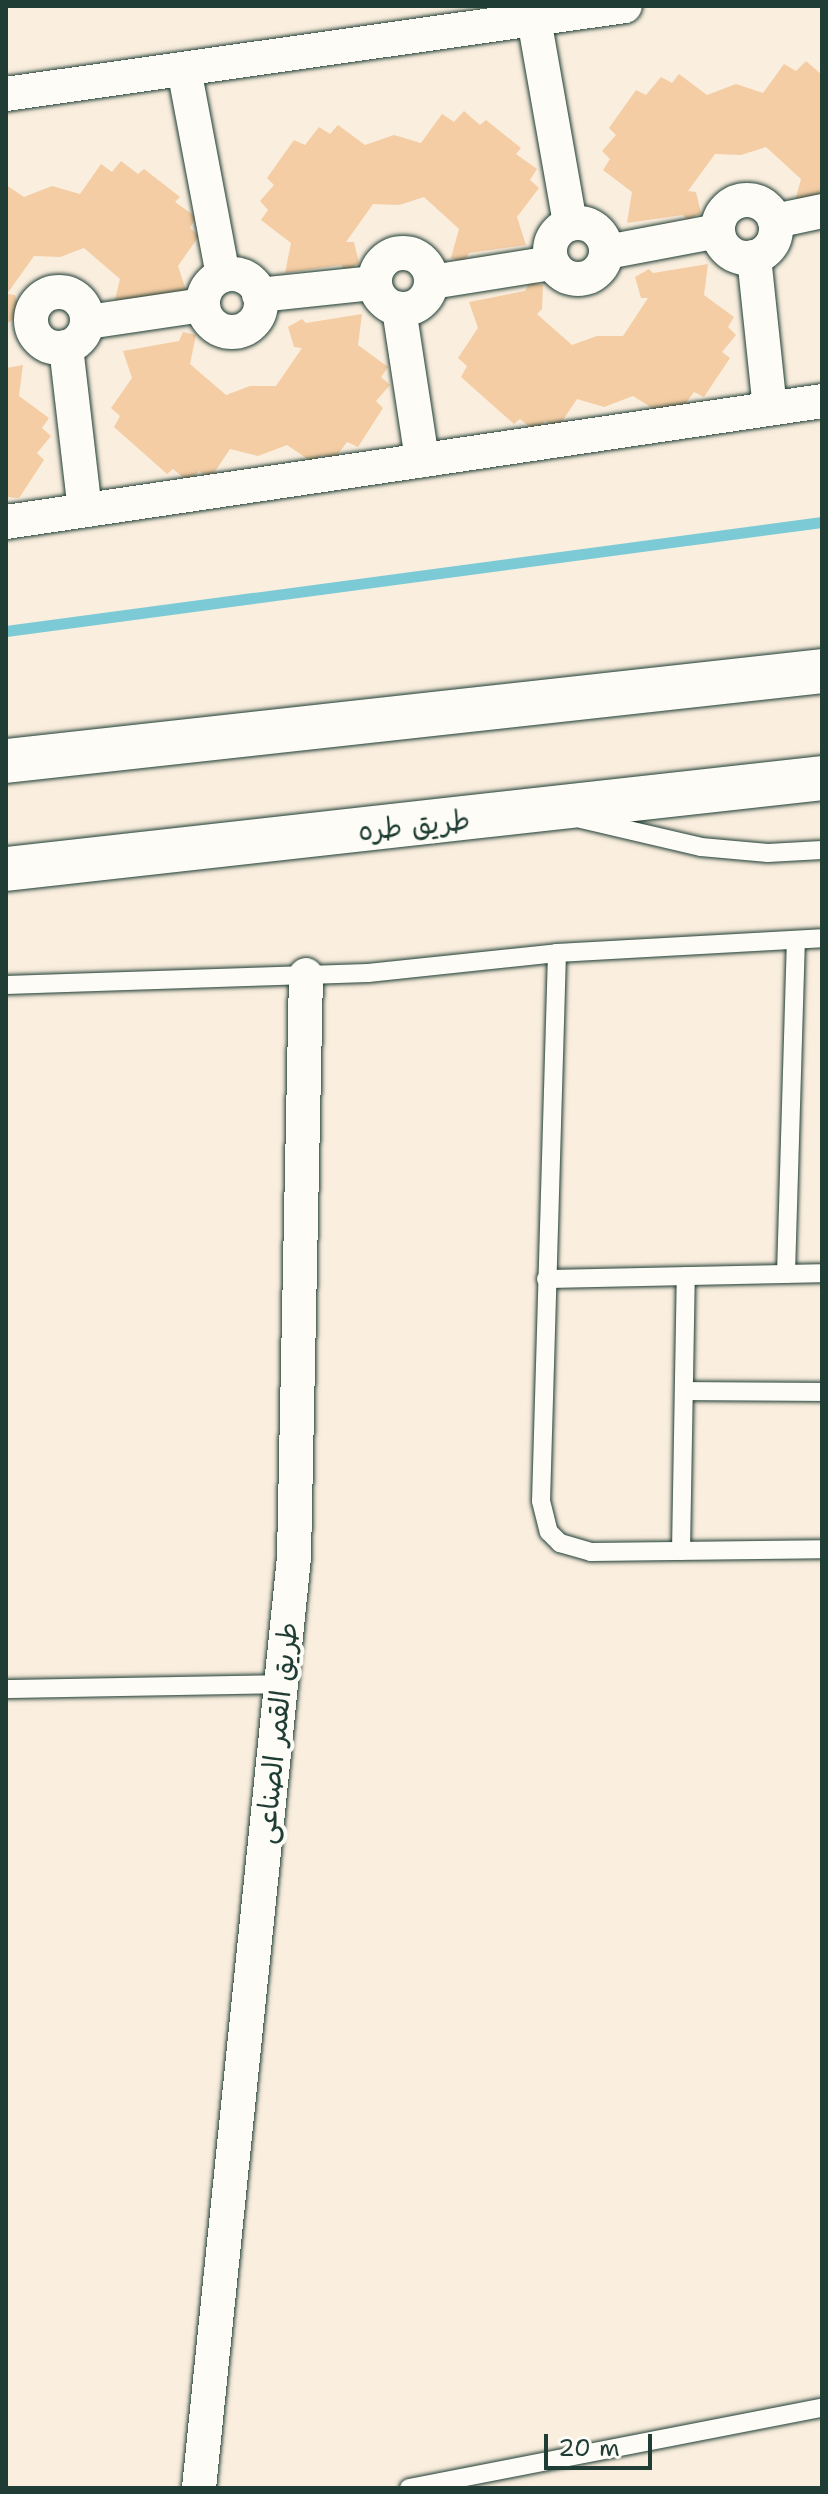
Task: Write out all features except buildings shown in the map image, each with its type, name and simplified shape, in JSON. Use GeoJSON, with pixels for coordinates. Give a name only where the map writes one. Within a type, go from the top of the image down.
{"type":"FeatureCollection","features":[{"type":"Feature","properties":{"kind":"main road"},"geometry":{"type":"LineString","coordinates":[[6,761],[822,671]]}},
{"type":"Feature","properties":{"kind":"main road","name":"طريق طره"},"geometry":{"type":"LineString","coordinates":[[6,869],[822,778]]}},
{"type":"Feature","properties":{"kind":"street"},"geometry":{"type":"LineString","coordinates":[[6,94],[625,6]]}},
{"type":"Feature","properties":{"kind":"street"},"geometry":{"type":"LineString","coordinates":[[534,19],[570,224]]}},
{"type":"Feature","properties":{"kind":"street"},"geometry":{"type":"LineString","coordinates":[[184,69],[223,275]]}},
{"type":"Feature","properties":{"kind":"street"},"geometry":{"type":"LineString","coordinates":[[748,200],[765,206],[775,221],[769,247],[754,257],[727,249],[718,231],[723,213],[748,200]]}},
{"type":"Feature","properties":{"kind":"street"},"geometry":{"type":"LineString","coordinates":[[775,221],[822,211]]}},
{"type":"Feature","properties":{"kind":"street"},"geometry":{"type":"LineString","coordinates":[[570,224],[596,228],[607,252],[600,269],[585,279],[566,277],[552,263],[554,235],[570,224]]}},
{"type":"Feature","properties":{"kind":"street"},"geometry":{"type":"LineString","coordinates":[[607,252],[718,231]]}},
{"type":"Feature","properties":{"kind":"street"},"geometry":{"type":"LineString","coordinates":[[432,282],[420,258],[403,252],[385,258],[374,283],[382,300],[399,309],[418,305],[432,282],[552,263]]}},
{"type":"Feature","properties":{"kind":"street"},"geometry":{"type":"LineString","coordinates":[[754,257],[770,408]]}},
{"type":"Feature","properties":{"kind":"street"},"geometry":{"type":"LineString","coordinates":[[223,275],[241,276],[259,295],[259,313],[238,331],[219,329],[203,305],[208,286],[223,275]]}},
{"type":"Feature","properties":{"kind":"street"},"geometry":{"type":"LineString","coordinates":[[259,295],[374,283]]}},
{"type":"Feature","properties":{"kind":"street"},"geometry":{"type":"LineString","coordinates":[[60,291],[77,297],[88,322],[81,338],[66,347],[47,346],[18,324],[42,297],[60,291]]}},
{"type":"Feature","properties":{"kind":"street"},"geometry":{"type":"LineString","coordinates":[[88,322],[203,305]]}},
{"type":"Feature","properties":{"kind":"street"},"geometry":{"type":"LineString","coordinates":[[399,309],[422,460]]}},
{"type":"Feature","properties":{"kind":"street"},"geometry":{"type":"LineString","coordinates":[[66,347],[85,510]]}},
{"type":"Feature","properties":{"kind":"street"},"geometry":{"type":"LineString","coordinates":[[6,522],[822,401]]}},
{"type":"Feature","properties":{"kind":"street","name":"طريق القمر الصناعى"},"geometry":{"type":"LineString","coordinates":[[199,2488],[294,1557],[306,975]]}},
{"type":"Feature","properties":{"kind":"lane"},"geometry":{"type":"LineString","coordinates":[[547,810],[701,847],[768,853],[822,850]]}},
{"type":"Feature","properties":{"kind":"lane"},"geometry":{"type":"LineString","coordinates":[[6,985],[306,975],[557,953],[822,938]]}},
{"type":"Feature","properties":{"kind":"lane"},"geometry":{"type":"LineString","coordinates":[[786,1274],[796,941]]}},
{"type":"Feature","properties":{"kind":"lane"},"geometry":{"type":"LineString","coordinates":[[557,953],[541,1501],[549,1532],[575,1550],[822,1549]]}},
{"type":"Feature","properties":{"kind":"lane"},"geometry":{"type":"LineString","coordinates":[[546,1279],[822,1273]]}},
{"type":"Feature","properties":{"kind":"lane"},"geometry":{"type":"LineString","coordinates":[[681,1551],[686,1276]]}},
{"type":"Feature","properties":{"kind":"lane"},"geometry":{"type":"LineString","coordinates":[[684,1391],[822,1392]]}},
{"type":"Feature","properties":{"kind":"lane"},"geometry":{"type":"LineString","coordinates":[[6,1689],[280,1684]]}},
{"type":"Feature","properties":{"kind":"lane"},"geometry":{"type":"LineString","coordinates":[[409,2488],[822,2408]]}},
{"type":"Feature","properties":{"kind":"waterway"},"geometry":{"type":"LineString","coordinates":[[6,631],[822,522]]}}]}
